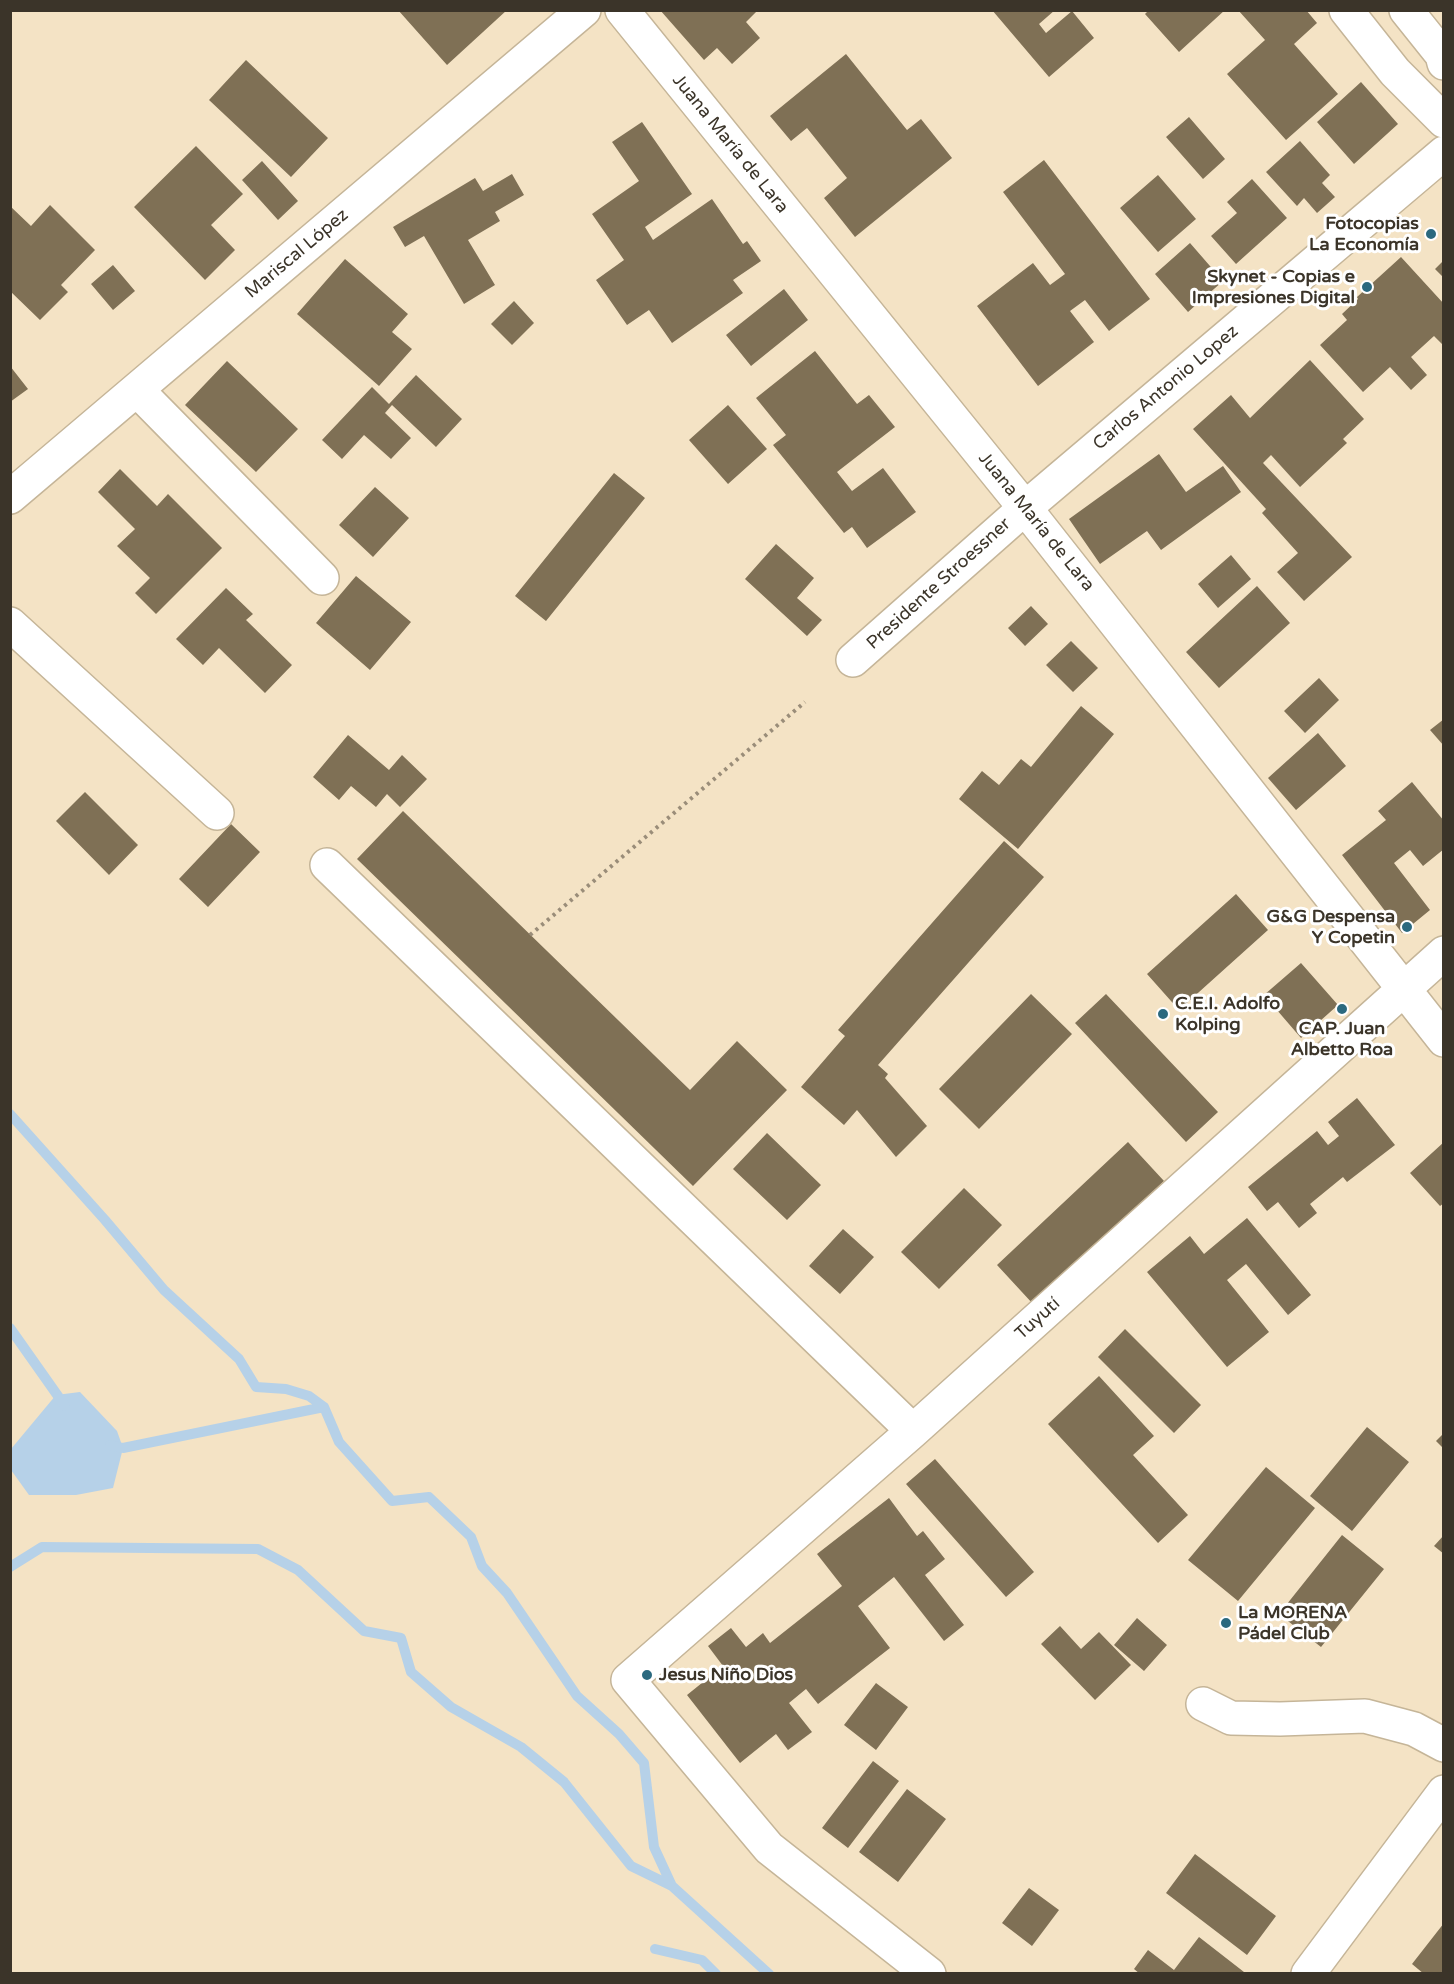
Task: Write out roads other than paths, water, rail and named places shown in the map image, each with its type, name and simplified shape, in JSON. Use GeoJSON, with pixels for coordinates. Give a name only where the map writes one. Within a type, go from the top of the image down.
{"type":"FeatureCollection","features":[{"type":"Feature","properties":{"kind":"street","name":"Mariscal López"},"geometry":{"type":"LineString","coordinates":[[10,496],[584,10]]}},
{"type":"Feature","properties":{"kind":"street","name":"Juana María de Lara"},"geometry":{"type":"LineString","coordinates":[[622,10],[1025,508],[1443,1040]]}},
{"type":"Feature","properties":{"kind":"street"},"geometry":{"type":"LineString","coordinates":[[1346,10],[1395,72],[1443,121]]}},
{"type":"Feature","properties":{"kind":"street"},"geometry":{"type":"LineString","coordinates":[[1406,10],[1442,56],[1443,63]]}},
{"type":"Feature","properties":{"kind":"street","name":"Carlos Antonio Lopez"},"geometry":{"type":"LineString","coordinates":[[1025,508],[1443,153]]}},
{"type":"Feature","properties":{"kind":"street"},"geometry":{"type":"LineString","coordinates":[[136,390],[322,579]]}},
{"type":"Feature","properties":{"kind":"street","name":"Presidente Stroessner"},"geometry":{"type":"LineString","coordinates":[[853,660],[1025,508]]}},
{"type":"Feature","properties":{"kind":"street"},"geometry":{"type":"LineString","coordinates":[[10,624],[217,813]]}},
{"type":"Feature","properties":{"kind":"street"},"geometry":{"type":"LineString","coordinates":[[327,865],[913,1431]]}},
{"type":"Feature","properties":{"kind":"street","name":"Tuyutí"},"geometry":{"type":"LineString","coordinates":[[929,1974],[769,1848],[628,1680],[913,1431],[1443,953]]}},
{"type":"Feature","properties":{"kind":"street"},"geometry":{"type":"LineString","coordinates":[[1203,1704],[1231,1718],[1365,1716],[1414,1729],[1443,1745]]}},
{"type":"Feature","properties":{"kind":"street"},"geometry":{"type":"LineString","coordinates":[[1308,1974],[1443,1792]]}},
{"type":"Feature","properties":{"kind":"water"},"geometry":{"type":"Polygon","coordinates":[[[80,1392],[117,1431],[123,1448],[113,1488],[76,1495],[29,1495],[11,1470],[11,1449],[56,1395],[80,1392]]]}},
{"type":"Feature","properties":{"kind":"waterway"},"geometry":{"type":"LineString","coordinates":[[10,1114],[164,1290],[239,1359],[256,1387],[286,1389],[309,1396],[324,1407],[339,1442],[392,1501],[429,1497],[471,1537],[482,1566],[507,1593],[577,1696],[619,1734],[644,1763],[654,1847],[672,1886]]}},
{"type":"Feature","properties":{"kind":"waterway"},"geometry":{"type":"LineString","coordinates":[[10,1328],[65,1406]]}},
{"type":"Feature","properties":{"kind":"waterway"},"geometry":{"type":"LineString","coordinates":[[110,1445],[123,1448],[324,1407]]}},
{"type":"Feature","properties":{"kind":"waterway"},"geometry":{"type":"LineString","coordinates":[[10,1567],[42,1547],[258,1549],[298,1570],[364,1631],[401,1638],[411,1672],[451,1707],[521,1747],[564,1782],[631,1866],[672,1886],[769,1974]]}},
{"type":"Feature","properties":{"kind":"waterway"},"geometry":{"type":"LineString","coordinates":[[655,1949],[702,1960],[716,1974]]}},
{"type":"Feature","properties":{"kind":"place","name":"Fotocopias La Economía"},"geometry":{"type":"Point","coordinates":[1431,234]}},
{"type":"Feature","properties":{"kind":"place","name":"Skynet - Copias e Impresiones Digital"},"geometry":{"type":"Point","coordinates":[1367,287]}},
{"type":"Feature","properties":{"kind":"place","name":"G&G Despensa Y Copetin"},"geometry":{"type":"Point","coordinates":[1407,927]}},
{"type":"Feature","properties":{"kind":"place","name":"CAP. Juan Albetto Roa"},"geometry":{"type":"Point","coordinates":[1342,1009]}},
{"type":"Feature","properties":{"kind":"place","name":"C.E.I. Adolfo Kolping"},"geometry":{"type":"Point","coordinates":[1163,1014]}},
{"type":"Feature","properties":{"kind":"place","name":"La MORENA Pádel Club"},"geometry":{"type":"Point","coordinates":[1226,1623]}},
{"type":"Feature","properties":{"kind":"place","name":"Jesus Niño Dios"},"geometry":{"type":"Point","coordinates":[647,1675]}}]}
